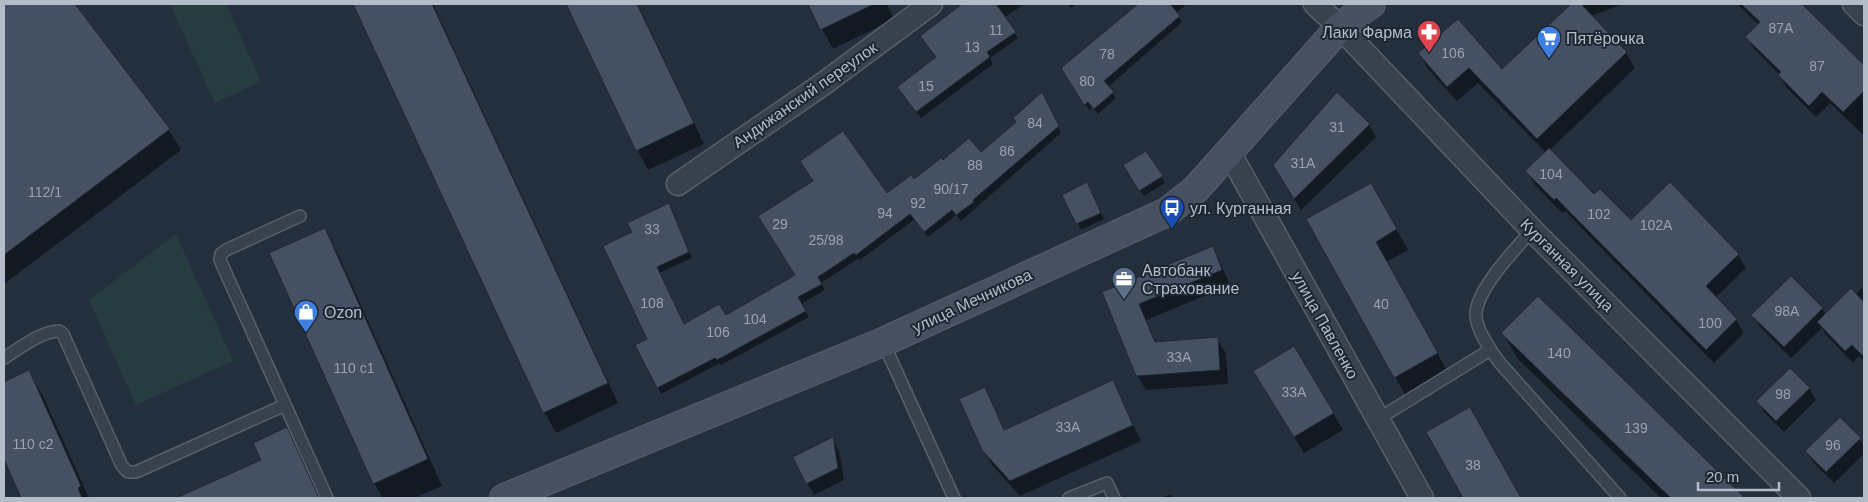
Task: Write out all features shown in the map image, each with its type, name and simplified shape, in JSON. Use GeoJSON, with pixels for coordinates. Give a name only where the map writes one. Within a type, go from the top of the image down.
{"type":"FeatureCollection","features":[{"type":"Feature","properties":{"kind":"main road","name":"улица Мечникова"},"geometry":{"type":"LineString","coordinates":[[504,498],[883,342],[1167,212],[1196,189],[1340,27],[1371,4]]}},
{"type":"Feature","properties":{"kind":"street","name":"Андижанский переулок"},"geometry":{"type":"LineString","coordinates":[[678,184],[823,84],[931,4]]}},
{"type":"Feature","properties":{"kind":"street","name":"Курганная улица"},"geometry":{"type":"LineString","coordinates":[[1315,4],[1340,27],[1532,230],[1799,498]]}},
{"type":"Feature","properties":{"kind":"street"},"geometry":{"type":"LineString","coordinates":[[1854,4],[1864,14]]}},
{"type":"Feature","properties":{"kind":"street","name":"улица Павленко"},"geometry":{"type":"LineString","coordinates":[[1229,152],[1422,498]]}},
{"type":"Feature","properties":{"kind":"lane"},"geometry":{"type":"LineString","coordinates":[[300,216],[226,250],[221,254],[220,260],[327,498]]}},
{"type":"Feature","properties":{"kind":"lane"},"geometry":{"type":"LineString","coordinates":[[1532,230],[1487,284],[1476,313],[1481,333],[1490,350],[1620,498]]}},
{"type":"Feature","properties":{"kind":"lane"},"geometry":{"type":"LineString","coordinates":[[4,358],[25,344],[54,331],[60,331],[122,466],[128,472],[136,472],[285,405]]}},
{"type":"Feature","properties":{"kind":"lane"},"geometry":{"type":"LineString","coordinates":[[883,342],[954,498]]}},
{"type":"Feature","properties":{"kind":"lane"},"geometry":{"type":"LineString","coordinates":[[1378,419],[1490,350]]}},
{"type":"Feature","properties":{"kind":"lane"},"geometry":{"type":"LineString","coordinates":[[1068,498],[1107,483],[1114,498]]}},
{"type":"Feature","properties":{"kind":"green space"},"geometry":{"type":"Polygon","coordinates":[[[170,4],[226,4],[261,82],[215,103],[170,4]]]}},
{"type":"Feature","properties":{"kind":"green space"},"geometry":{"type":"Polygon","coordinates":[[[176,234],[233,361],[136,405],[89,300],[176,234]]]}},
{"type":"Feature","properties":{"kind":"building"},"geometry":{"type":"Polygon","coordinates":[[[4,4],[75,4],[170,129],[4,255],[4,4]]]}},
{"type":"Feature","properties":{"kind":"building"},"geometry":{"type":"Polygon","coordinates":[[[353,4],[432,4],[608,383],[543,413],[353,4]]]}},
{"type":"Feature","properties":{"kind":"building"},"geometry":{"type":"Polygon","coordinates":[[[566,4],[637,4],[694,123],[636,151],[566,4]]]}},
{"type":"Feature","properties":{"kind":"building"},"geometry":{"type":"Polygon","coordinates":[[[808,4],[874,4],[820,30],[808,4]]]}},
{"type":"Feature","properties":{"kind":"building"},"geometry":{"type":"Polygon","coordinates":[[[962,4],[996,4],[1016,32],[987,52],[990,57],[916,112],[897,87],[936,57],[920,36],[962,4]]]}},
{"type":"Feature","properties":{"kind":"building"},"geometry":{"type":"Polygon","coordinates":[[[1138,4],[1170,4],[1180,16],[1104,81],[1114,92],[1094,109],[1088,102],[1084,105],[1061,68],[1138,4]]]}},
{"type":"Feature","properties":{"kind":"building"},"geometry":{"type":"Polygon","coordinates":[[[1571,4],[1581,4],[1627,52],[1537,139],[1469,68],[1447,87],[1418,53],[1458,19],[1502,69],[1571,4]]]}},
{"type":"Feature","properties":{"kind":"building"},"geometry":{"type":"Polygon","coordinates":[[[1741,4],[1802,4],[1864,65],[1864,91],[1843,112],[1822,92],[1809,106],[1778,75],[1781,72],[1745,37],[1760,22],[1741,4]]]}},
{"type":"Feature","properties":{"kind":"building"},"geometry":{"type":"Polygon","coordinates":[[[1042,92],[1059,126],[973,200],[974,202],[956,215],[952,210],[924,232],[910,214],[856,255],[854,253],[818,277],[822,284],[798,297],[806,311],[717,360],[715,358],[657,388],[635,345],[647,339],[603,246],[632,232],[627,223],[669,203],[689,252],[657,267],[684,324],[719,304],[726,315],[795,275],[758,216],[813,181],[800,161],[843,131],[887,193],[911,175],[914,179],[941,158],[943,160],[969,138],[981,152],[1016,122],[1013,118],[1042,92]]]}},
{"type":"Feature","properties":{"kind":"building"},"geometry":{"type":"Polygon","coordinates":[[[1337,92],[1370,124],[1294,199],[1273,165],[1337,92]]]}},
{"type":"Feature","properties":{"kind":"building"},"geometry":{"type":"Polygon","coordinates":[[[1549,148],[1594,194],[1600,189],[1631,220],[1670,182],[1739,254],[1706,286],[1737,319],[1706,350],[1556,198],[1554,200],[1525,171],[1549,148]]]}},
{"type":"Feature","properties":{"kind":"building"},"geometry":{"type":"Polygon","coordinates":[[[1146,151],[1163,176],[1139,191],[1123,165],[1146,151]]]}},
{"type":"Feature","properties":{"kind":"building"},"geometry":{"type":"Polygon","coordinates":[[[1087,182],[1101,213],[1076,224],[1062,195],[1087,182]]]}},
{"type":"Feature","properties":{"kind":"building"},"geometry":{"type":"Polygon","coordinates":[[[1371,183],[1397,229],[1376,242],[1438,353],[1394,378],[1306,219],[1371,183]]]}},
{"type":"Feature","properties":{"kind":"building"},"geometry":{"type":"Polygon","coordinates":[[[325,228],[428,459],[373,484],[269,253],[325,228]]]}},
{"type":"Feature","properties":{"kind":"building"},"geometry":{"type":"Polygon","coordinates":[[[1213,246],[1222,270],[1139,304],[1155,342],[1218,337],[1220,370],[1136,376],[1102,292],[1213,246]]]}},
{"type":"Feature","properties":{"kind":"building"},"geometry":{"type":"Polygon","coordinates":[[[1791,276],[1823,308],[1784,347],[1751,315],[1791,276]]]}},
{"type":"Feature","properties":{"kind":"building"},"geometry":{"type":"Polygon","coordinates":[[[1851,288],[1864,302],[1864,357],[1852,345],[1845,351],[1817,322],[1851,288]]]}},
{"type":"Feature","properties":{"kind":"building"},"geometry":{"type":"Polygon","coordinates":[[[1538,296],[1745,498],[1671,498],[1501,333],[1538,296]]]}},
{"type":"Feature","properties":{"kind":"building"},"geometry":{"type":"Polygon","coordinates":[[[1294,346],[1334,413],[1294,437],[1253,371],[1294,346]]]}},
{"type":"Feature","properties":{"kind":"building"},"geometry":{"type":"Polygon","coordinates":[[[1790,368],[1810,388],[1776,421],[1756,401],[1790,368]]]}},
{"type":"Feature","properties":{"kind":"building"},"geometry":{"type":"Polygon","coordinates":[[[29,370],[81,486],[78,488],[82,498],[21,498],[4,459],[4,382],[29,370]]]}},
{"type":"Feature","properties":{"kind":"building"},"geometry":{"type":"Polygon","coordinates":[[[1113,380],[1133,425],[1010,481],[982,450],[959,399],[985,387],[1004,430],[1113,380]]]}},
{"type":"Feature","properties":{"kind":"building"},"geometry":{"type":"Polygon","coordinates":[[[1470,407],[1521,498],[1463,498],[1426,432],[1470,407]]]}},
{"type":"Feature","properties":{"kind":"building"},"geometry":{"type":"Polygon","coordinates":[[[1840,417],[1861,438],[1826,472],[1805,451],[1840,417]]]}},
{"type":"Feature","properties":{"kind":"building"},"geometry":{"type":"Polygon","coordinates":[[[287,427],[319,498],[176,498],[261,460],[253,443],[287,427]]]}},
{"type":"Feature","properties":{"kind":"building"},"geometry":{"type":"Polygon","coordinates":[[[833,437],[838,468],[806,484],[793,457],[833,437]]]}},
{"type":"Feature","properties":{"kind":"place","name":"Лаки Фарма"},"geometry":{"type":"Point","coordinates":[1429,53]}},
{"type":"Feature","properties":{"kind":"place","name":"Пятёрочка"},"geometry":{"type":"Point","coordinates":[1549,59]}},
{"type":"Feature","properties":{"kind":"place","name":"ул. Курганная"},"geometry":{"type":"Point","coordinates":[1172,229]}},
{"type":"Feature","properties":{"kind":"place","name":"Автобанк Страхование"},"geometry":{"type":"Point","coordinates":[1124,300]}},
{"type":"Feature","properties":{"kind":"place","name":"Ozon"},"geometry":{"type":"Point","coordinates":[306,333]}}]}
